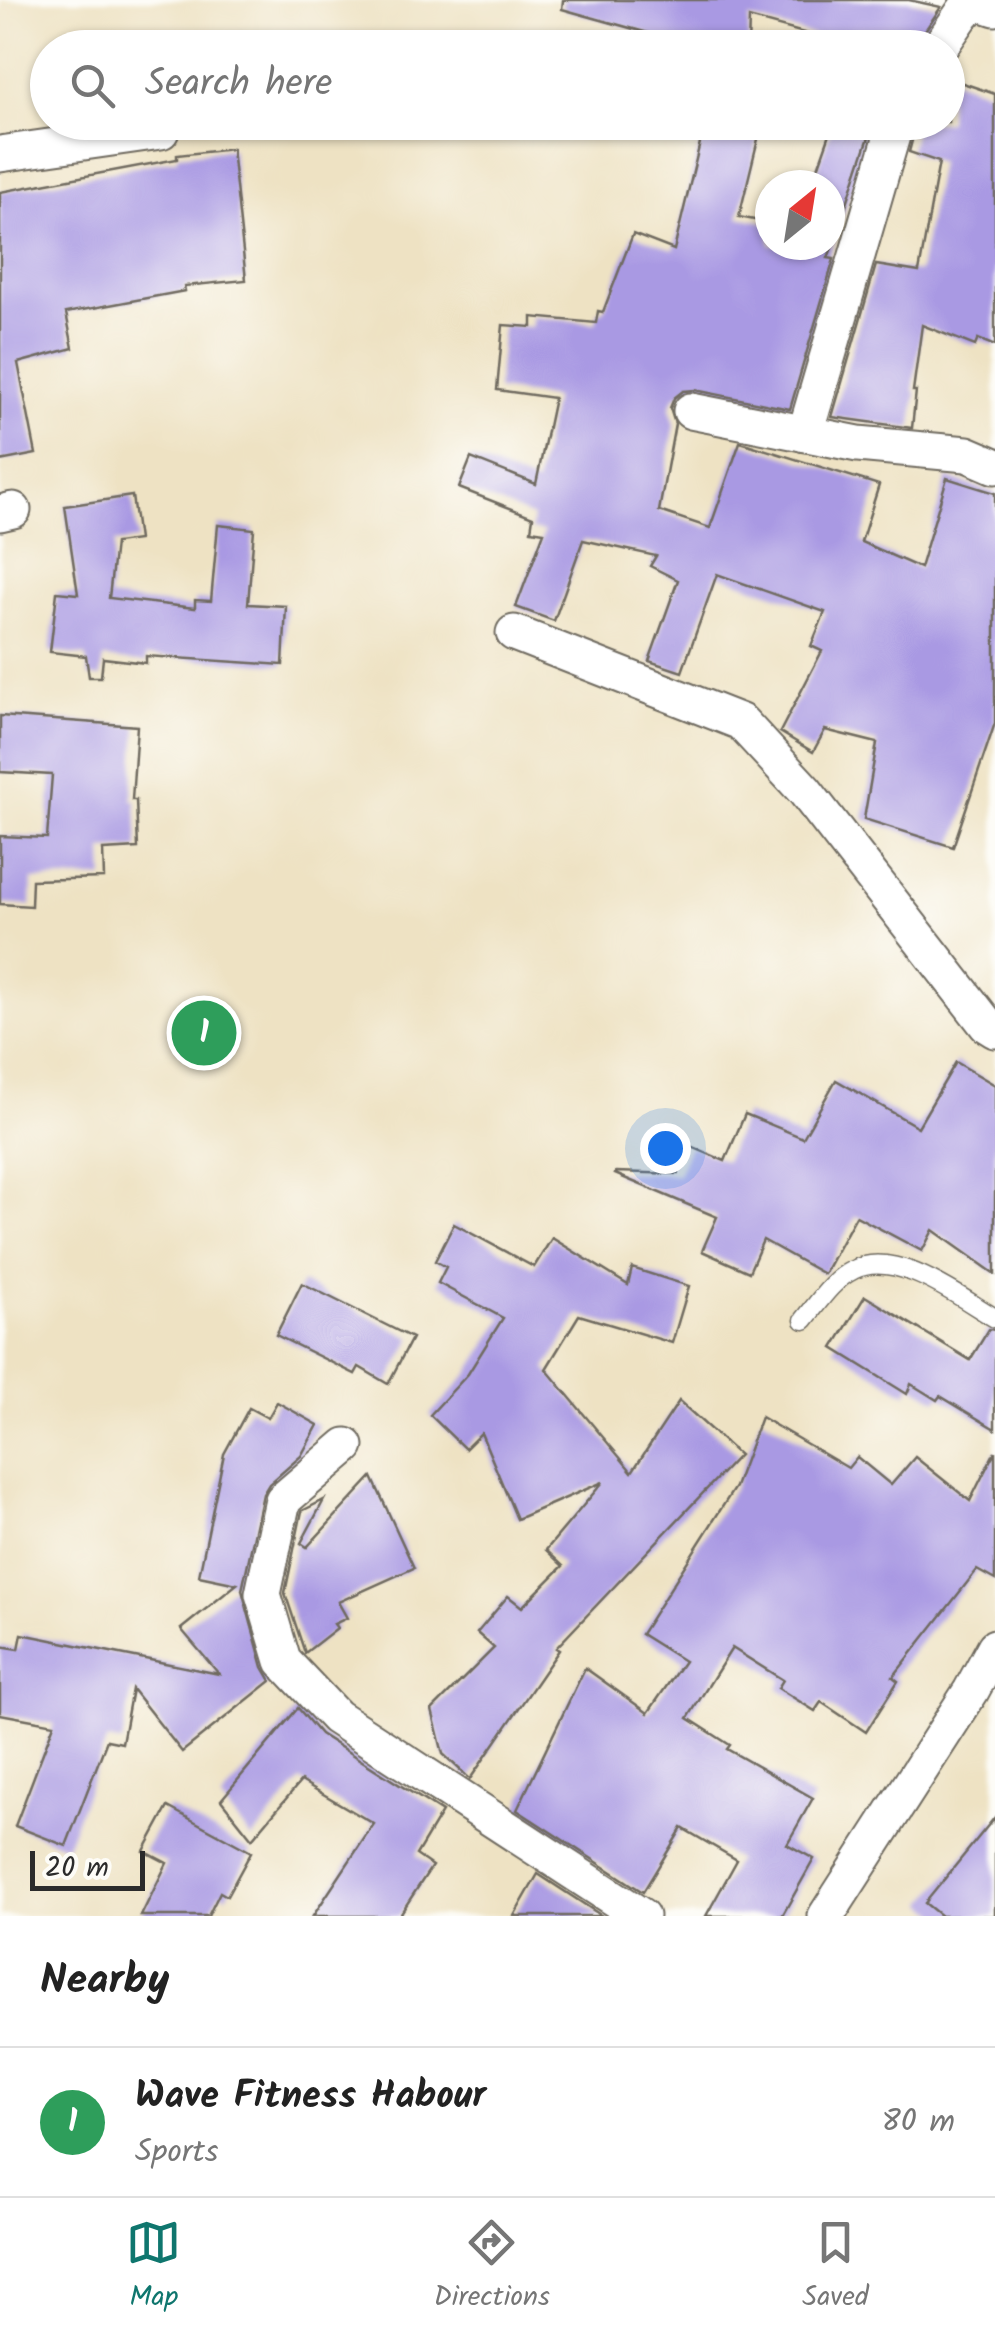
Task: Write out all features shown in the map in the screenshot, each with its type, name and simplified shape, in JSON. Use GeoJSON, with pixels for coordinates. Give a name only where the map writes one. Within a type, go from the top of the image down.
{"type":"FeatureCollection","features":[{"type":"Feature","properties":{"kind":"street"},"geometry":{"type":"LineString","coordinates":[[951,30],[965,10],[980,3],[995,8]]}},
{"type":"Feature","properties":{"kind":"street"},"geometry":{"type":"LineString","coordinates":[[0,154],[98,140]]}},
{"type":"Feature","properties":{"kind":"street"},"geometry":{"type":"LineString","coordinates":[[806,434],[891,140]]}},
{"type":"Feature","properties":{"kind":"street"},"geometry":{"type":"LineString","coordinates":[[691,411],[858,444],[967,454],[995,466]]}},
{"type":"Feature","properties":{"kind":"street"},"geometry":{"type":"LineString","coordinates":[[514,634],[741,722],[805,791],[995,1030]]}},
{"type":"Feature","properties":{"kind":"street"},"geometry":{"type":"LineString","coordinates":[[346,1446],[284,1500],[263,1594],[283,1661],[336,1717],[641,1916]]}},
{"type":"Feature","properties":{"kind":"street"},"geometry":{"type":"LineString","coordinates":[[826,1916],[971,1691],[995,1647]]}},
{"type":"Feature","properties":{"kind":"lane"},"geometry":{"type":"LineString","coordinates":[[804,1320],[833,1285],[854,1268],[888,1265],[919,1273],[995,1318]]}},
{"type":"Feature","properties":{"kind":"building"},"geometry":{"type":"Polygon","coordinates":[[[563,0],[909,0],[941,7],[925,30],[793,30],[749,18],[749,30],[637,30],[562,9],[563,0]]]}},
{"type":"Feature","properties":{"kind":"building"},"geometry":{"type":"Polygon","coordinates":[[[965,84],[995,94],[995,346],[978,339],[975,346],[922,325],[912,428],[832,417],[876,265],[919,272],[939,162],[909,152],[912,140],[965,140],[965,84]]]}},
{"type":"Feature","properties":{"kind":"building"},"geometry":{"type":"Polygon","coordinates":[[[701,140],[758,140],[739,217],[755,220],[755,260],[834,260],[790,409],[695,390],[683,391],[674,398],[670,408],[675,424],[659,511],[710,528],[740,442],[879,485],[861,542],[920,568],[947,478],[995,493],[995,723],[953,847],[864,819],[877,743],[825,730],[813,752],[780,732],[822,651],[811,646],[825,612],[717,574],[682,672],[649,661],[678,580],[650,566],[656,556],[583,540],[554,621],[516,607],[544,532],[531,530],[533,517],[459,488],[471,458],[536,484],[554,398],[497,390],[503,325],[532,327],[532,317],[596,323],[633,234],[674,250],[701,140]]]}},
{"type":"Feature","properties":{"kind":"building"},"geometry":{"type":"Polygon","coordinates":[[[828,140],[868,140],[845,209],[845,170],[817,170],[828,140]]]}},
{"type":"Feature","properties":{"kind":"building"},"geometry":{"type":"Polygon","coordinates":[[[232,149],[246,280],[184,286],[185,291],[66,313],[73,348],[18,363],[36,454],[0,461],[0,192],[177,159],[177,155],[232,149]]]}},
{"type":"Feature","properties":{"kind":"building"},"geometry":{"type":"Polygon","coordinates":[[[132,496],[138,540],[115,543],[109,598],[195,608],[195,600],[211,601],[218,525],[254,529],[248,604],[286,606],[283,665],[146,656],[146,663],[103,658],[101,677],[89,677],[86,656],[50,652],[57,592],[78,594],[65,506],[132,496]]]}},
{"type":"Feature","properties":{"kind":"building"},"geometry":{"type":"Polygon","coordinates":[[[0,716],[137,726],[132,800],[136,800],[138,848],[103,850],[104,878],[32,880],[31,906],[0,904],[0,836],[47,838],[52,775],[0,772],[0,716]]]}},
{"type":"Feature","properties":{"kind":"building"},"geometry":{"type":"Polygon","coordinates":[[[956,1062],[995,1085],[995,1274],[933,1230],[922,1251],[856,1216],[824,1274],[763,1240],[749,1272],[702,1251],[717,1217],[615,1174],[678,1174],[690,1146],[725,1161],[745,1114],[803,1138],[836,1080],[918,1127],[956,1062]]]}},
{"type":"Feature","properties":{"kind":"building"},"geometry":{"type":"Polygon","coordinates":[[[454,1224],[534,1267],[552,1238],[628,1285],[632,1268],[689,1286],[672,1343],[579,1315],[546,1369],[632,1472],[679,1401],[739,1455],[556,1648],[559,1650],[470,1779],[443,1754],[432,1710],[494,1648],[477,1633],[508,1596],[522,1607],[563,1566],[546,1550],[603,1482],[517,1519],[481,1433],[465,1449],[430,1415],[468,1374],[503,1318],[438,1283],[446,1267],[435,1261],[454,1224]]]}},
{"type":"Feature","properties":{"kind":"building"},"geometry":{"type":"Polygon","coordinates":[[[302,1283],[412,1338],[388,1384],[359,1367],[355,1374],[276,1335],[302,1283]]]}},
{"type":"Feature","properties":{"kind":"building"},"geometry":{"type":"Polygon","coordinates":[[[865,1296],[970,1360],[989,1329],[995,1330],[995,1429],[940,1396],[937,1400],[911,1384],[907,1394],[833,1348],[865,1296]]]}},
{"type":"Feature","properties":{"kind":"building"},"geometry":{"type":"Polygon","coordinates":[[[277,1402],[318,1425],[301,1456],[263,1494],[242,1590],[263,1667],[271,1681],[182,1752],[132,1689],[122,1743],[107,1740],[66,1846],[15,1826],[54,1724],[0,1714],[0,1646],[19,1649],[22,1634],[219,1674],[181,1629],[237,1584],[199,1576],[224,1454],[249,1408],[268,1418],[277,1402]]]}},
{"type":"Feature","properties":{"kind":"building"},"geometry":{"type":"Polygon","coordinates":[[[761,1417],[848,1468],[857,1457],[891,1485],[915,1457],[970,1501],[995,1451],[995,1580],[977,1570],[893,1677],[898,1681],[866,1732],[821,1702],[815,1711],[778,1688],[783,1680],[732,1648],[688,1718],[730,1745],[727,1749],[813,1798],[787,1844],[814,1859],[782,1916],[706,1916],[737,1860],[682,1828],[643,1892],[517,1810],[585,1668],[648,1713],[684,1661],[641,1634],[735,1487],[761,1417]]]}},
{"type":"Feature","properties":{"kind":"building"},"geometry":{"type":"Polygon","coordinates":[[[372,1477],[414,1568],[338,1602],[347,1618],[334,1624],[337,1628],[305,1653],[285,1593],[302,1511],[324,1500],[301,1543],[307,1547],[372,1477]]]}},
{"type":"Feature","properties":{"kind":"building"},"geometry":{"type":"Polygon","coordinates":[[[298,1708],[320,1734],[442,1812],[416,1855],[432,1866],[399,1916],[313,1916],[374,1824],[301,1781],[252,1839],[221,1800],[298,1708]]]}},
{"type":"Feature","properties":{"kind":"building"},"geometry":{"type":"Polygon","coordinates":[[[168,1807],[251,1852],[227,1896],[220,1892],[208,1916],[141,1916],[167,1863],[144,1851],[168,1807]]]}},
{"type":"Feature","properties":{"kind":"building"},"geometry":{"type":"Polygon","coordinates":[[[995,1817],[995,1916],[941,1916],[925,1903],[995,1817]]]}},
{"type":"Feature","properties":{"kind":"building"},"geometry":{"type":"Polygon","coordinates":[[[538,1874],[602,1916],[514,1916],[538,1874]]]}},
{"type":"Feature","properties":{"kind":"place","name":"Wave Fitness Habour"},"geometry":{"type":"Point","coordinates":[204,1033]}}]}
